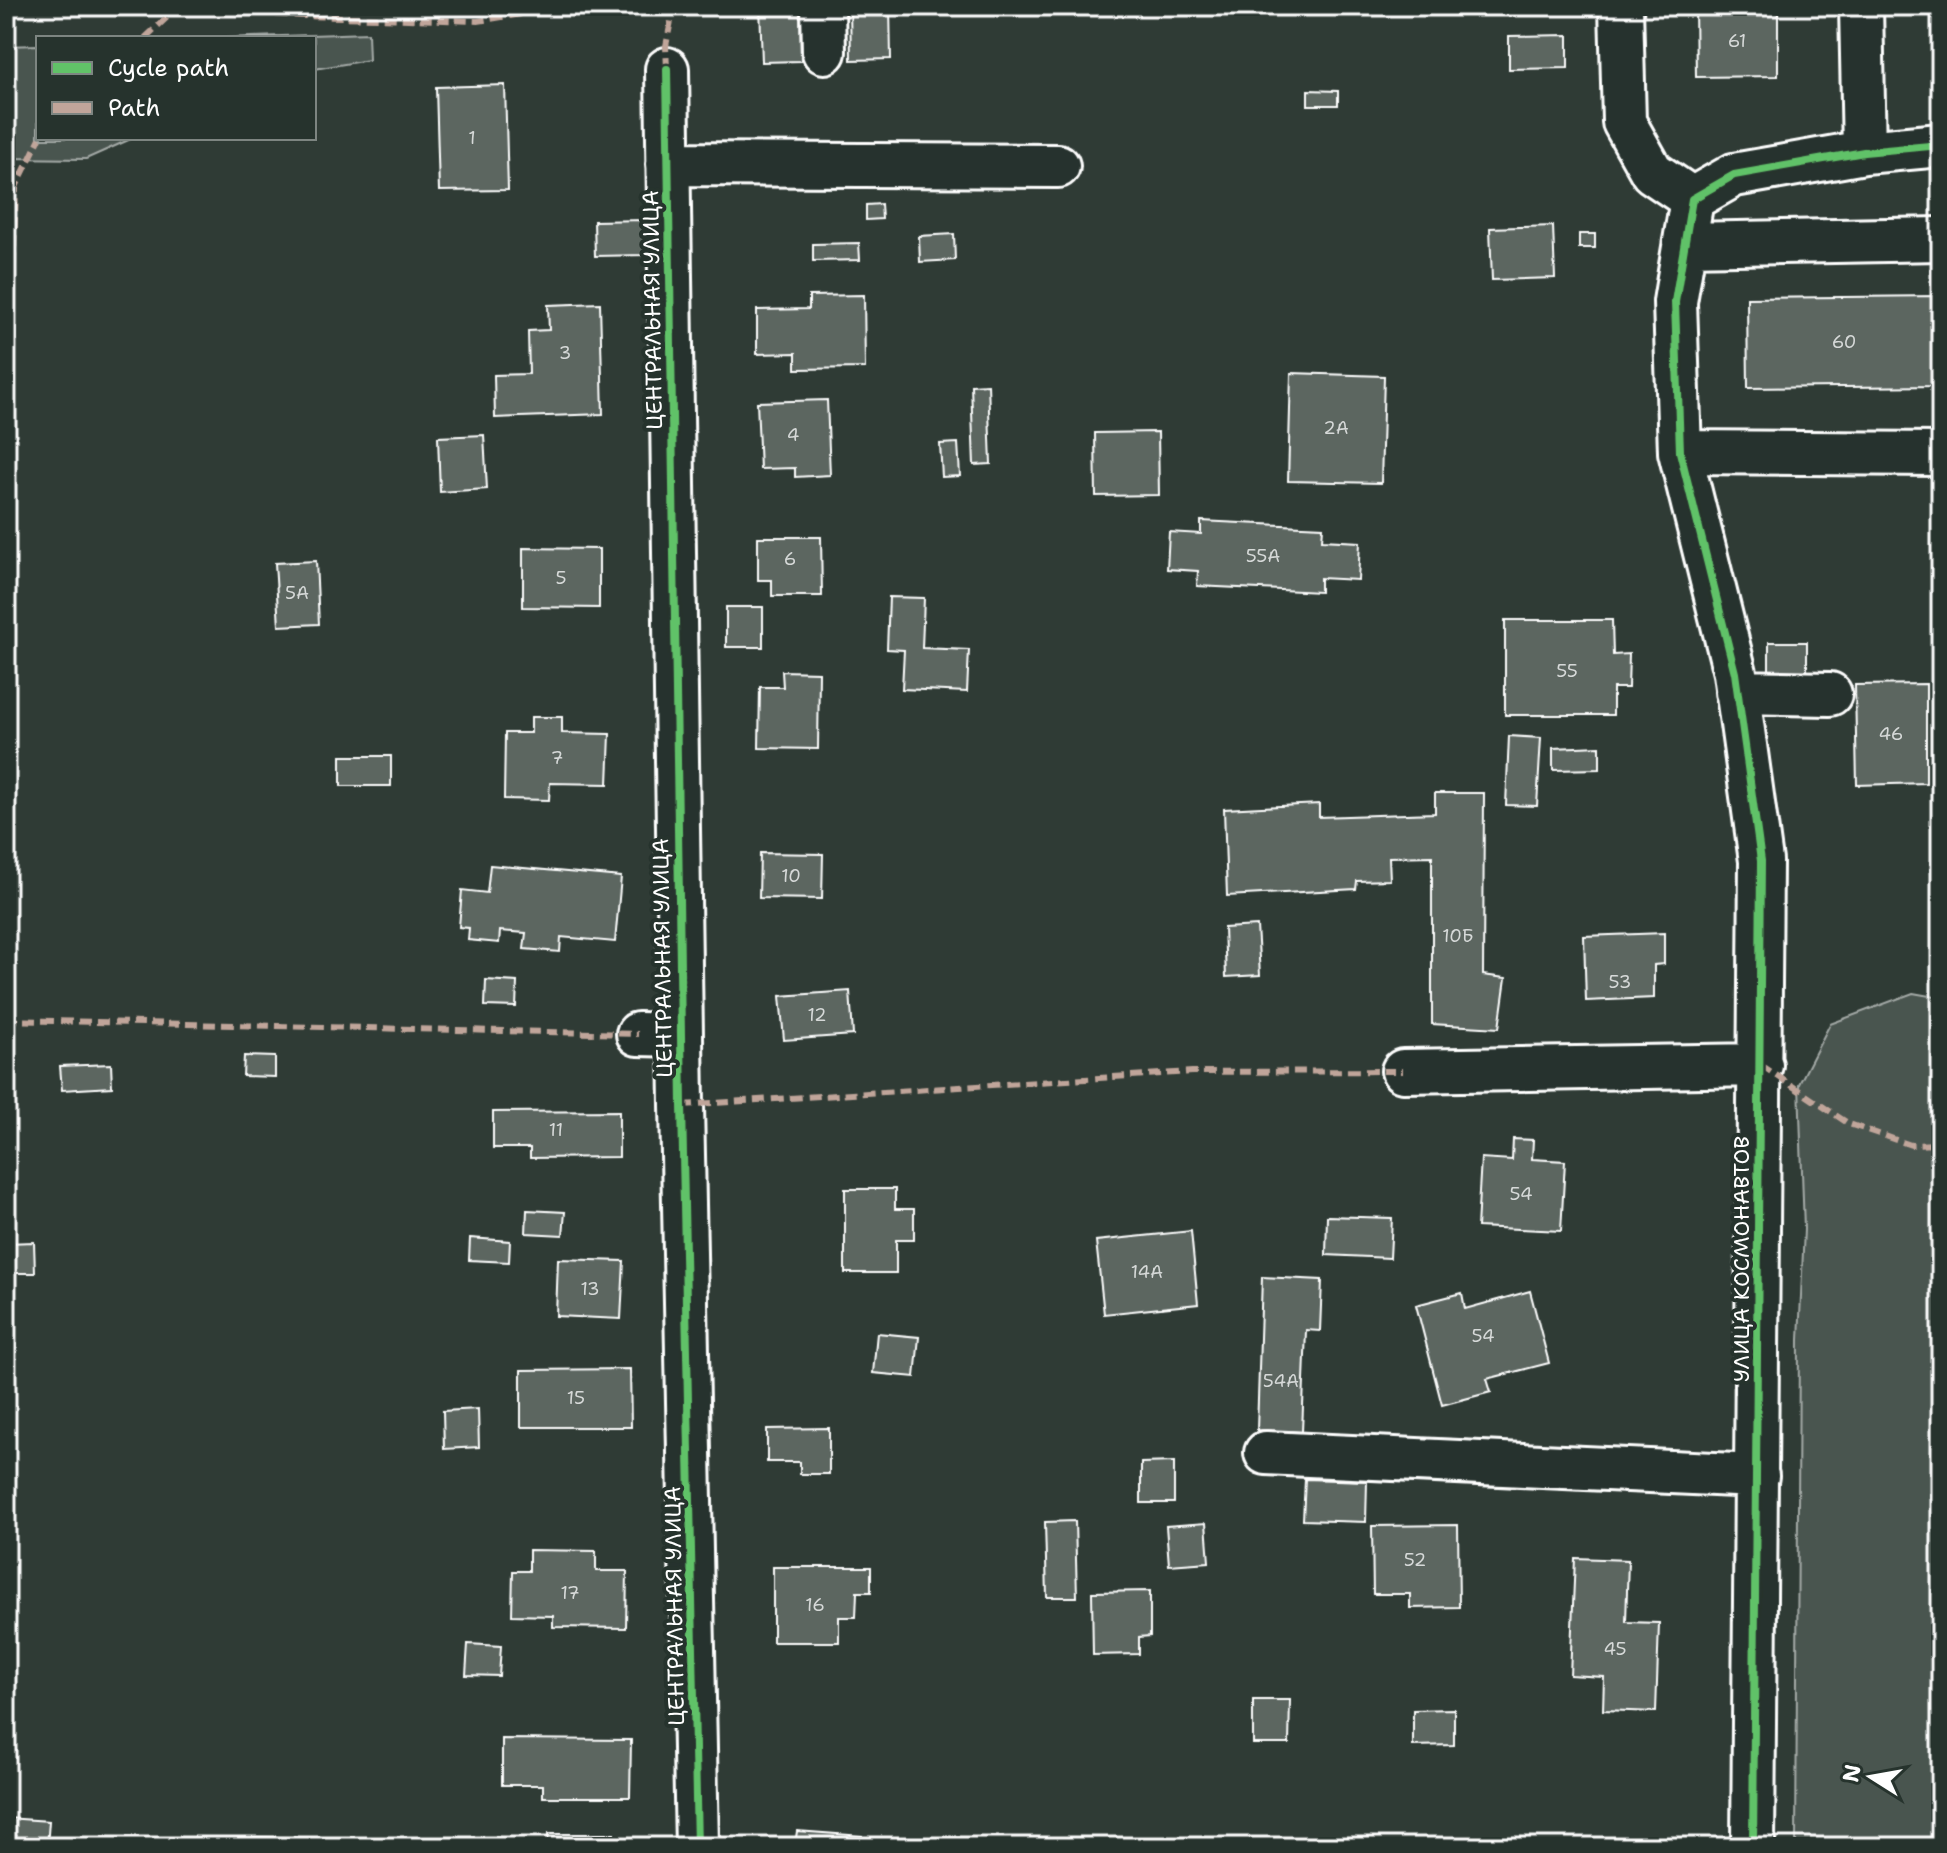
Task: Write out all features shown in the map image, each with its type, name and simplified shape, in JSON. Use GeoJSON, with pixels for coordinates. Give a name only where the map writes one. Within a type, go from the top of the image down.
{"type":"FeatureCollection","features":[{"type":"Feature","properties":{"kind":"street"},"geometry":{"type":"LineString","coordinates":[[823,6],[824,52]]}},
{"type":"Feature","properties":{"kind":"street"},"geometry":{"type":"LineString","coordinates":[[1621,6],[1624,122],[1652,172],[1692,199],[1734,175],[1864,152],[1941,145]]}},
{"type":"Feature","properties":{"kind":"street"},"geometry":{"type":"LineString","coordinates":[[1861,6],[1864,152]]}},
{"type":"Feature","properties":{"kind":"street","name":"ЦЕНТРАЛЬНАЯ УЛИЦА"},"geometry":{"type":"LineString","coordinates":[[667,69],[697,1847]]}},
{"type":"Feature","properties":{"kind":"street"},"geometry":{"type":"LineString","coordinates":[[668,164],[1058,166]]}},
{"type":"Feature","properties":{"kind":"street","name":"УЛИЦА КОСМОНАВТОВ"},"geometry":{"type":"LineString","coordinates":[[1692,199],[1675,302],[1680,452],[1736,682],[1761,861],[1753,1847]]}},
{"type":"Feature","properties":{"kind":"street"},"geometry":{"type":"LineString","coordinates":[[1685,244],[1941,239]]}},
{"type":"Feature","properties":{"kind":"street"},"geometry":{"type":"LineString","coordinates":[[1680,452],[1941,454]]}},
{"type":"Feature","properties":{"kind":"street"},"geometry":{"type":"LineString","coordinates":[[1736,682],[1830,694]]}},
{"type":"Feature","properties":{"kind":"street"},"geometry":{"type":"LineString","coordinates":[[638,1034],[681,1035]]}},
{"type":"Feature","properties":{"kind":"street"},"geometry":{"type":"LineString","coordinates":[[1403,1071],[1761,1065]]}},
{"type":"Feature","properties":{"kind":"street"},"geometry":{"type":"LineString","coordinates":[[1266,1453],[1757,1476]]}},
{"type":"Feature","properties":{"kind":"shaded area"},"geometry":{"type":"Polygon","coordinates":[[[6,6],[480,6],[6,8],[6,6]]]}},
{"type":"Feature","properties":{"kind":"shaded area"},"geometry":{"type":"Polygon","coordinates":[[[368,33],[369,60],[316,69],[316,36],[282,36],[368,33]]]}},
{"type":"Feature","properties":{"kind":"shaded area"},"geometry":{"type":"Polygon","coordinates":[[[36,45],[36,140],[129,140],[86,159],[6,158],[6,46],[36,45]]]}},
{"type":"Feature","properties":{"kind":"shaded area"},"geometry":{"type":"Polygon","coordinates":[[[1913,993],[1941,998],[1941,1847],[1796,1847],[1799,1340],[1804,1229],[1799,1084],[1830,1024],[1913,993]]]}},
{"type":"Feature","properties":{"kind":"building"},"geometry":{"type":"Polygon","coordinates":[[[760,6],[800,6],[801,61],[762,62],[760,6]]]}},
{"type":"Feature","properties":{"kind":"building"},"geometry":{"type":"Polygon","coordinates":[[[850,6],[890,6],[891,59],[851,60],[850,6]]]}},
{"type":"Feature","properties":{"kind":"building"},"geometry":{"type":"Polygon","coordinates":[[[1695,6],[1778,6],[1778,76],[1696,77],[1695,6]]]}},
{"type":"Feature","properties":{"kind":"building"},"geometry":{"type":"Polygon","coordinates":[[[1568,35],[1568,68],[1509,69],[1509,36],[1568,35]]]}},
{"type":"Feature","properties":{"kind":"building"},"geometry":{"type":"Polygon","coordinates":[[[505,85],[508,190],[439,191],[436,87],[505,85]]]}},
{"type":"Feature","properties":{"kind":"building"},"geometry":{"type":"Polygon","coordinates":[[[1308,90],[1338,91],[1338,105],[1308,105],[1308,90]]]}},
{"type":"Feature","properties":{"kind":"building"},"geometry":{"type":"Polygon","coordinates":[[[881,204],[882,219],[866,220],[866,205],[881,204]]]}},
{"type":"Feature","properties":{"kind":"building"},"geometry":{"type":"Polygon","coordinates":[[[645,220],[646,255],[595,256],[594,221],[645,220]]]}},
{"type":"Feature","properties":{"kind":"building"},"geometry":{"type":"Polygon","coordinates":[[[1553,226],[1555,278],[1492,280],[1490,228],[1553,226]]]}},
{"type":"Feature","properties":{"kind":"building"},"geometry":{"type":"Polygon","coordinates":[[[954,234],[955,260],[920,262],[919,236],[954,234]]]}},
{"type":"Feature","properties":{"kind":"building"},"geometry":{"type":"Polygon","coordinates":[[[1579,234],[1595,234],[1595,248],[1579,248],[1579,234]]]}},
{"type":"Feature","properties":{"kind":"building"},"geometry":{"type":"Polygon","coordinates":[[[859,243],[860,260],[813,261],[813,244],[859,243]]]}},
{"type":"Feature","properties":{"kind":"building"},"geometry":{"type":"Polygon","coordinates":[[[864,295],[865,368],[796,369],[796,353],[757,354],[757,310],[809,309],[809,296],[864,295]]]}},
{"type":"Feature","properties":{"kind":"building"},"geometry":{"type":"Polygon","coordinates":[[[1941,296],[1941,386],[1748,388],[1747,298],[1941,296]]]}},
{"type":"Feature","properties":{"kind":"building"},"geometry":{"type":"Polygon","coordinates":[[[600,303],[603,414],[495,418],[494,375],[529,374],[528,331],[549,330],[548,305],[600,303]]]}},
{"type":"Feature","properties":{"kind":"building"},"geometry":{"type":"Polygon","coordinates":[[[1291,373],[1384,376],[1381,483],[1288,481],[1291,373]]]}},
{"type":"Feature","properties":{"kind":"building"},"geometry":{"type":"Polygon","coordinates":[[[988,384],[991,464],[974,465],[971,385],[988,384]]]}},
{"type":"Feature","properties":{"kind":"building"},"geometry":{"type":"Polygon","coordinates":[[[827,400],[830,475],[795,477],[795,468],[760,469],[757,402],[827,400]]]}},
{"type":"Feature","properties":{"kind":"building"},"geometry":{"type":"Polygon","coordinates":[[[1158,432],[1159,495],[1096,496],[1095,433],[1158,432]]]}},
{"type":"Feature","properties":{"kind":"building"},"geometry":{"type":"Polygon","coordinates":[[[484,435],[487,489],[440,492],[438,437],[484,435]]]}},
{"type":"Feature","properties":{"kind":"building"},"geometry":{"type":"Polygon","coordinates":[[[958,443],[960,476],[942,477],[940,444],[958,443]]]}},
{"type":"Feature","properties":{"kind":"building"},"geometry":{"type":"Polygon","coordinates":[[[1201,521],[1323,527],[1322,540],[1360,542],[1358,580],[1320,578],[1320,592],[1197,586],[1198,571],[1167,569],[1169,532],[1201,534],[1201,521]]]}},
{"type":"Feature","properties":{"kind":"building"},"geometry":{"type":"Polygon","coordinates":[[[758,537],[821,537],[822,596],[772,596],[772,580],[758,580],[758,537]]]}},
{"type":"Feature","properties":{"kind":"building"},"geometry":{"type":"Polygon","coordinates":[[[523,548],[599,549],[599,608],[523,607],[523,548]]]}},
{"type":"Feature","properties":{"kind":"building"},"geometry":{"type":"Polygon","coordinates":[[[316,561],[319,624],[279,626],[275,563],[316,561]]]}},
{"type":"Feature","properties":{"kind":"building"},"geometry":{"type":"Polygon","coordinates":[[[889,597],[924,598],[922,648],[969,650],[967,692],[902,689],[904,650],[887,649],[889,597]]]}},
{"type":"Feature","properties":{"kind":"building"},"geometry":{"type":"Polygon","coordinates":[[[726,607],[763,607],[763,647],[726,647],[726,607]]]}},
{"type":"Feature","properties":{"kind":"building"},"geometry":{"type":"Polygon","coordinates":[[[1505,620],[1612,620],[1613,655],[1629,654],[1628,688],[1613,688],[1613,715],[1505,715],[1505,620]]]}},
{"type":"Feature","properties":{"kind":"building"},"geometry":{"type":"Polygon","coordinates":[[[1769,642],[1807,642],[1807,672],[1769,671],[1769,642]]]}},
{"type":"Feature","properties":{"kind":"building"},"geometry":{"type":"Polygon","coordinates":[[[782,671],[819,672],[818,749],[759,748],[760,687],[783,687],[782,671]]]}},
{"type":"Feature","properties":{"kind":"building"},"geometry":{"type":"Polygon","coordinates":[[[1926,684],[1926,783],[1857,785],[1855,685],[1926,684]]]}},
{"type":"Feature","properties":{"kind":"building"},"geometry":{"type":"Polygon","coordinates":[[[531,717],[562,717],[562,733],[610,734],[608,784],[550,783],[549,800],[504,799],[505,733],[531,733],[531,717]]]}},
{"type":"Feature","properties":{"kind":"building"},"geometry":{"type":"Polygon","coordinates":[[[1509,736],[1541,738],[1537,806],[1506,805],[1509,736]]]}},
{"type":"Feature","properties":{"kind":"building"},"geometry":{"type":"Polygon","coordinates":[[[1600,746],[1600,769],[1553,770],[1553,748],[1600,746]]]}},
{"type":"Feature","properties":{"kind":"building"},"geometry":{"type":"Polygon","coordinates":[[[341,756],[391,756],[391,786],[341,786],[341,756]]]}},
{"type":"Feature","properties":{"kind":"building"},"geometry":{"type":"Polygon","coordinates":[[[1435,793],[1484,793],[1483,975],[1506,978],[1499,1028],[1432,1024],[1432,856],[1389,857],[1390,880],[1357,881],[1356,889],[1227,896],[1224,809],[1319,804],[1319,817],[1435,813],[1435,793]]]}},
{"type":"Feature","properties":{"kind":"building"},"geometry":{"type":"Polygon","coordinates":[[[760,853],[823,854],[822,899],[759,898],[760,853]]]}},
{"type":"Feature","properties":{"kind":"building"},"geometry":{"type":"Polygon","coordinates":[[[490,865],[621,877],[615,942],[561,937],[560,952],[524,949],[526,933],[500,931],[499,943],[468,940],[469,928],[459,927],[462,890],[487,893],[490,865]]]}},
{"type":"Feature","properties":{"kind":"building"},"geometry":{"type":"Polygon","coordinates":[[[1257,926],[1260,975],[1226,977],[1224,928],[1257,926]]]}},
{"type":"Feature","properties":{"kind":"building"},"geometry":{"type":"Polygon","coordinates":[[[1664,933],[1664,964],[1654,965],[1654,998],[1586,1001],[1584,936],[1664,933]]]}},
{"type":"Feature","properties":{"kind":"building"},"geometry":{"type":"Polygon","coordinates":[[[486,980],[517,982],[516,1007],[485,1006],[486,980]]]}},
{"type":"Feature","properties":{"kind":"building"},"geometry":{"type":"Polygon","coordinates":[[[850,991],[853,1035],[784,1040],[780,996],[850,991]]]}},
{"type":"Feature","properties":{"kind":"building"},"geometry":{"type":"Polygon","coordinates":[[[244,1056],[275,1057],[275,1077],[243,1076],[244,1056]]]}},
{"type":"Feature","properties":{"kind":"building"},"geometry":{"type":"Polygon","coordinates":[[[111,1064],[112,1087],[62,1090],[60,1066],[111,1064]]]}},
{"type":"Feature","properties":{"kind":"building"},"geometry":{"type":"Polygon","coordinates":[[[619,1111],[619,1157],[530,1158],[530,1148],[493,1148],[493,1112],[619,1111]]]}},
{"type":"Feature","properties":{"kind":"building"},"geometry":{"type":"Polygon","coordinates":[[[1513,1139],[1533,1140],[1532,1159],[1565,1161],[1561,1231],[1477,1227],[1481,1158],[1512,1160],[1513,1139]]]}},
{"type":"Feature","properties":{"kind":"building"},"geometry":{"type":"Polygon","coordinates":[[[845,1189],[895,1189],[895,1209],[914,1209],[914,1240],[896,1240],[896,1273],[845,1273],[845,1189]]]}},
{"type":"Feature","properties":{"kind":"building"},"geometry":{"type":"Polygon","coordinates":[[[527,1210],[565,1212],[563,1235],[526,1233],[527,1210]]]}},
{"type":"Feature","properties":{"kind":"building"},"geometry":{"type":"Polygon","coordinates":[[[1327,1216],[1392,1218],[1390,1258],[1326,1255],[1327,1216]]]}},
{"type":"Feature","properties":{"kind":"building"},"geometry":{"type":"Polygon","coordinates":[[[1191,1231],[1198,1304],[1104,1314],[1096,1241],[1191,1231]]]}},
{"type":"Feature","properties":{"kind":"building"},"geometry":{"type":"Polygon","coordinates":[[[470,1238],[510,1241],[509,1262],[469,1260],[470,1238]]]}},
{"type":"Feature","properties":{"kind":"building"},"geometry":{"type":"Polygon","coordinates":[[[34,1242],[35,1273],[6,1273],[6,1243],[34,1242]]]}},
{"type":"Feature","properties":{"kind":"building"},"geometry":{"type":"Polygon","coordinates":[[[558,1259],[624,1261],[621,1319],[556,1316],[558,1259]]]}},
{"type":"Feature","properties":{"kind":"building"},"geometry":{"type":"Polygon","coordinates":[[[1262,1277],[1322,1280],[1320,1331],[1306,1330],[1302,1432],[1257,1430],[1262,1277]]]}},
{"type":"Feature","properties":{"kind":"building"},"geometry":{"type":"Polygon","coordinates":[[[1530,1291],[1549,1363],[1487,1379],[1491,1392],[1442,1405],[1416,1305],[1462,1293],[1465,1309],[1530,1291]]]}},
{"type":"Feature","properties":{"kind":"building"},"geometry":{"type":"Polygon","coordinates":[[[877,1333],[919,1337],[915,1377],[873,1373],[877,1333]]]}},
{"type":"Feature","properties":{"kind":"building"},"geometry":{"type":"Polygon","coordinates":[[[630,1369],[631,1427],[521,1427],[521,1370],[630,1369]]]}},
{"type":"Feature","properties":{"kind":"building"},"geometry":{"type":"Polygon","coordinates":[[[478,1409],[479,1447],[444,1449],[443,1411],[478,1409]]]}},
{"type":"Feature","properties":{"kind":"building"},"geometry":{"type":"Polygon","coordinates":[[[829,1428],[829,1474],[800,1474],[800,1462],[767,1462],[767,1429],[829,1428]]]}},
{"type":"Feature","properties":{"kind":"building"},"geometry":{"type":"Polygon","coordinates":[[[1174,1462],[1174,1503],[1141,1503],[1141,1463],[1174,1462]]]}},
{"type":"Feature","properties":{"kind":"building"},"geometry":{"type":"Polygon","coordinates":[[[1305,1479],[1367,1481],[1366,1522],[1303,1520],[1305,1479]]]}},
{"type":"Feature","properties":{"kind":"building"},"geometry":{"type":"Polygon","coordinates":[[[1075,1521],[1077,1597],[1047,1597],[1045,1522],[1075,1521]]]}},
{"type":"Feature","properties":{"kind":"building"},"geometry":{"type":"Polygon","coordinates":[[[1206,1523],[1209,1562],[1169,1565],[1166,1526],[1206,1523]]]}},
{"type":"Feature","properties":{"kind":"building"},"geometry":{"type":"Polygon","coordinates":[[[1458,1525],[1459,1607],[1410,1608],[1410,1594],[1373,1594],[1372,1526],[1458,1525]]]}},
{"type":"Feature","properties":{"kind":"building"},"geometry":{"type":"Polygon","coordinates":[[[529,1550],[596,1551],[596,1571],[627,1571],[626,1628],[553,1627],[553,1616],[512,1615],[513,1571],[529,1571],[529,1550]]]}},
{"type":"Feature","properties":{"kind":"building"},"geometry":{"type":"Polygon","coordinates":[[[1575,1558],[1628,1560],[1626,1622],[1659,1623],[1656,1712],[1603,1710],[1604,1677],[1570,1675],[1575,1558]]]}},
{"type":"Feature","properties":{"kind":"building"},"geometry":{"type":"Polygon","coordinates":[[[773,1567],[871,1567],[871,1592],[857,1592],[856,1617],[839,1617],[839,1642],[773,1642],[773,1567]]]}},
{"type":"Feature","properties":{"kind":"building"},"geometry":{"type":"Polygon","coordinates":[[[1150,1591],[1150,1636],[1139,1637],[1139,1654],[1093,1655],[1092,1592],[1150,1591]]]}},
{"type":"Feature","properties":{"kind":"building"},"geometry":{"type":"Polygon","coordinates":[[[468,1644],[501,1646],[499,1676],[466,1675],[468,1644]]]}},
{"type":"Feature","properties":{"kind":"building"},"geometry":{"type":"Polygon","coordinates":[[[1253,1700],[1290,1700],[1289,1744],[1253,1744],[1253,1700]]]}},
{"type":"Feature","properties":{"kind":"building"},"geometry":{"type":"Polygon","coordinates":[[[1454,1709],[1454,1745],[1413,1746],[1413,1710],[1454,1709]]]}},
{"type":"Feature","properties":{"kind":"building"},"geometry":{"type":"Polygon","coordinates":[[[502,1739],[631,1740],[630,1797],[543,1797],[543,1785],[502,1785],[502,1739]]]}},
{"type":"Feature","properties":{"kind":"building"},"geometry":{"type":"Polygon","coordinates":[[[6,1818],[49,1821],[47,1847],[6,1847],[6,1818]]]}},
{"type":"Feature","properties":{"kind":"building"},"geometry":{"type":"Polygon","coordinates":[[[797,1831],[862,1836],[861,1847],[773,1847],[773,1843],[795,1845],[797,1831]]]}},
{"type":"Feature","properties":{"kind":"building"},"geometry":{"type":"Polygon","coordinates":[[[548,1834],[614,1834],[614,1847],[548,1847],[548,1834]]]}},
{"type":"Feature","properties":{"kind":"building"},"geometry":{"type":"Polygon","coordinates":[[[254,1837],[347,1839],[347,1847],[254,1847],[254,1837]]]}},
{"type":"Feature","properties":{"kind":"marked path"},"geometry":{"type":"LineString","coordinates":[[6,8],[177,8],[305,16],[478,21],[571,6]]}},
{"type":"Feature","properties":{"kind":"marked path"},"geometry":{"type":"LineString","coordinates":[[667,69],[666,46],[674,6]]}},
{"type":"Feature","properties":{"kind":"marked path"},"geometry":{"type":"LineString","coordinates":[[147,36],[177,8]]}},
{"type":"Feature","properties":{"kind":"marked path"},"geometry":{"type":"LineString","coordinates":[[6,463],[16,187],[39,140]]}},
{"type":"Feature","properties":{"kind":"marked path"},"geometry":{"type":"LineString","coordinates":[[6,1020],[638,1034]]}},
{"type":"Feature","properties":{"kind":"marked path"},"geometry":{"type":"LineString","coordinates":[[1761,1065],[1849,1124],[1911,1145],[1941,1144]]}},
{"type":"Feature","properties":{"kind":"marked path"},"geometry":{"type":"LineString","coordinates":[[682,1105],[1192,1072],[1403,1071]]}},
{"type":"Feature","properties":{"kind":"cycle path"},"geometry":{"type":"LineString","coordinates":[[667,69],[682,1105],[697,1847]]}},
{"type":"Feature","properties":{"kind":"cycle path"},"geometry":{"type":"LineString","coordinates":[[1753,1847],[1761,861],[1735,673],[1680,452],[1675,302],[1692,199],[1734,175],[1864,152],[1941,145]]}}]}
